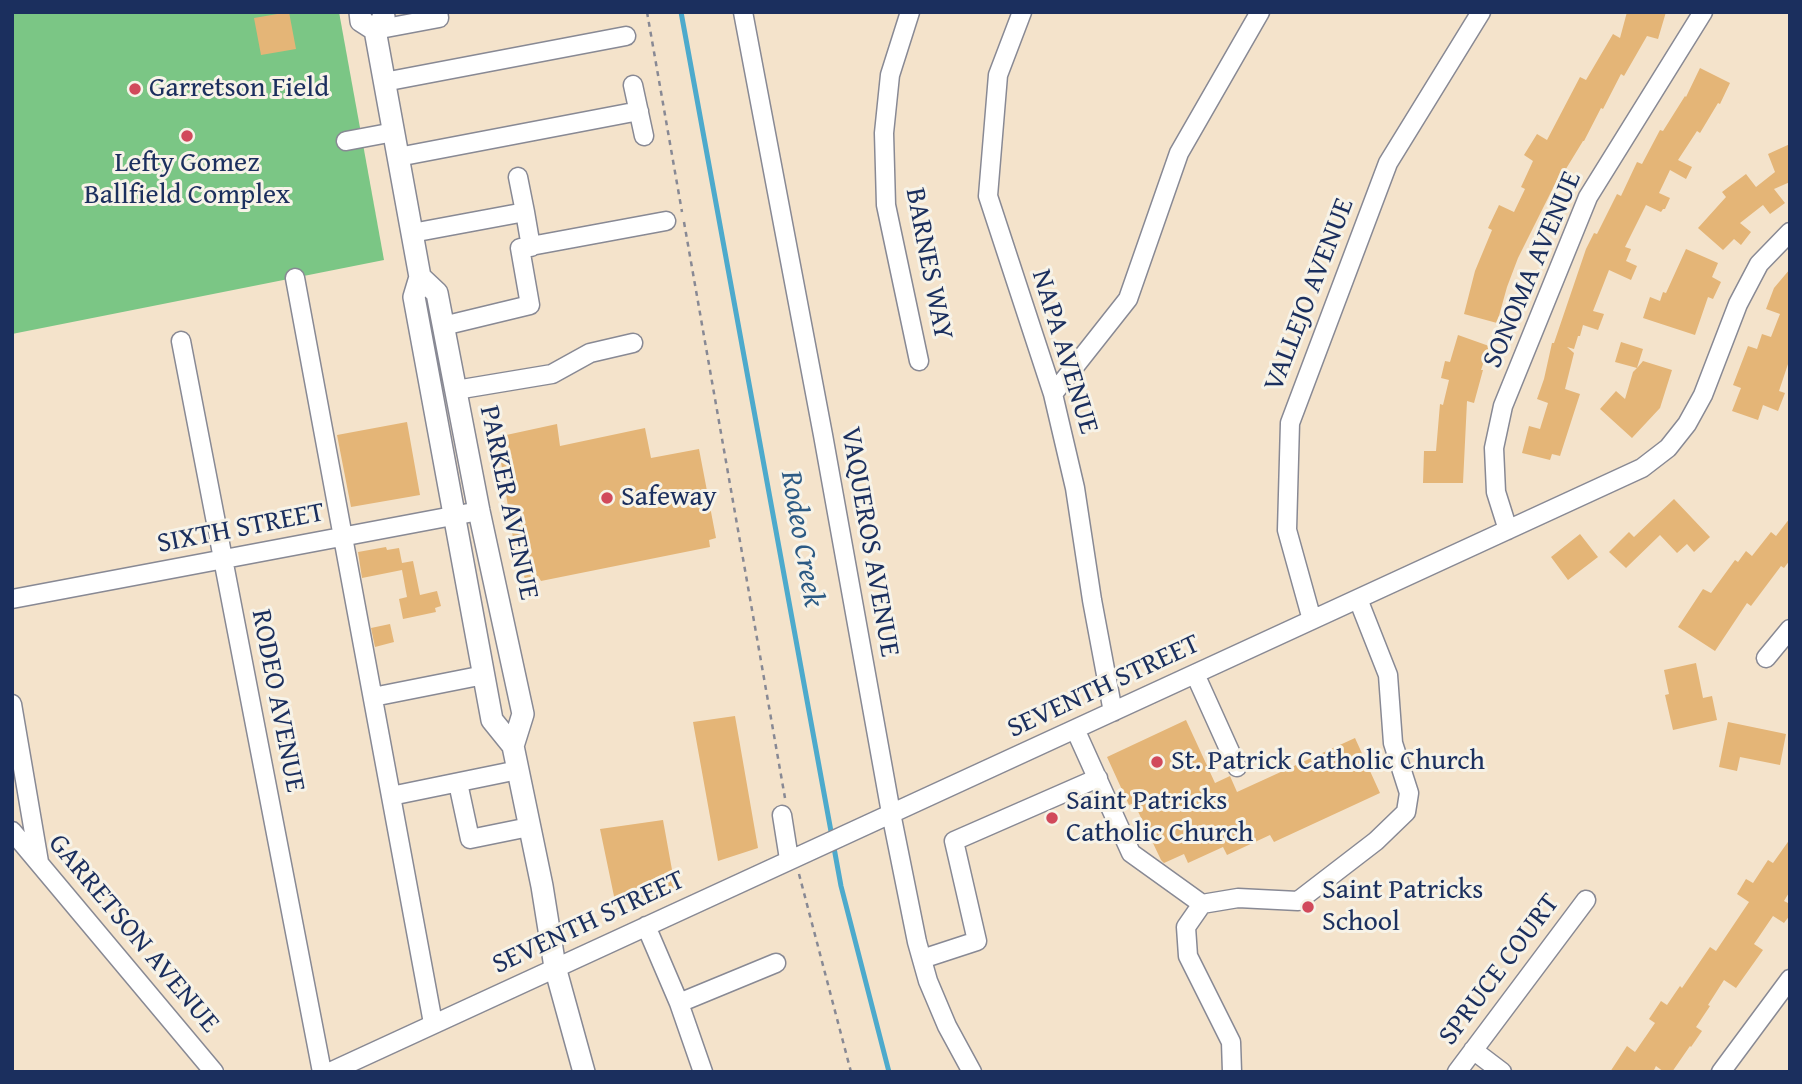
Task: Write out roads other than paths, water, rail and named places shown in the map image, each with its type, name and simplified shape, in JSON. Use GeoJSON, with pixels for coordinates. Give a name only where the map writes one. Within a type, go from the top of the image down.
{"type":"FeatureCollection","features":[{"type":"Feature","properties":{"kind":"main road","name":"PARKER AVENUE"},"geometry":{"type":"LineString","coordinates":[[360,12],[361,21],[379,21],[384,82],[420,277],[414,297],[492,720],[513,746],[542,886],[555,967],[584,1072]]}},
{"type":"Feature","properties":{"kind":"main road","name":"PARKER AVENUE"},"geometry":{"type":"LineString","coordinates":[[420,277],[437,293],[479,511],[523,714],[513,746]]}},
{"type":"Feature","properties":{"kind":"street"},"geometry":{"type":"LineString","coordinates":[[379,21],[439,18],[438,12]]}},
{"type":"Feature","properties":{"kind":"street","name":"VAQUEROS AVENUE"},"geometry":{"type":"LineString","coordinates":[[743,12],[917,942],[928,981],[947,1026],[972,1072]]}},
{"type":"Feature","properties":{"kind":"street","name":"BARNES WAY"},"geometry":{"type":"LineString","coordinates":[[910,12],[890,75],[885,145],[886,205],[919,360]]}},
{"type":"Feature","properties":{"kind":"street","name":"NAPA AVENUE"},"geometry":{"type":"LineString","coordinates":[[1022,12],[998,75],[988,196],[1053,394],[1075,488],[1113,712]]}},
{"type":"Feature","properties":{"kind":"street"},"geometry":{"type":"LineString","coordinates":[[1053,394],[1128,299],[1179,153],[1260,12]]}},
{"type":"Feature","properties":{"kind":"street","name":"VALLEJO AVENUE"},"geometry":{"type":"LineString","coordinates":[[1312,620],[1287,530],[1290,423],[1388,163],[1481,12]]}},
{"type":"Feature","properties":{"kind":"street","name":"SONOMA AVENUE"},"geometry":{"type":"LineString","coordinates":[[1508,530],[1495,481],[1494,448],[1503,406],[1588,197],[1703,12]]}},
{"type":"Feature","properties":{"kind":"street"},"geometry":{"type":"LineString","coordinates":[[384,82],[626,36]]}},
{"type":"Feature","properties":{"kind":"street"},"geometry":{"type":"LineString","coordinates":[[634,85],[645,136]]}},
{"type":"Feature","properties":{"kind":"street"},"geometry":{"type":"LineString","coordinates":[[398,157],[639,111]]}},
{"type":"Feature","properties":{"kind":"street"},"geometry":{"type":"LineString","coordinates":[[346,141],[394,132]]}},
{"type":"Feature","properties":{"kind":"street"},"geometry":{"type":"LineString","coordinates":[[518,177],[531,247]]}},
{"type":"Feature","properties":{"kind":"street"},"geometry":{"type":"LineString","coordinates":[[412,233],[525,212]]}},
{"type":"Feature","properties":{"kind":"street"},"geometry":{"type":"LineString","coordinates":[[443,326],[530,304],[520,248],[666,221]]}},
{"type":"Feature","properties":{"kind":"street","name":"SEVENTH STREET"},"geometry":{"type":"LineString","coordinates":[[330,1072],[1642,468],[1668,448],[1687,424],[1703,395],[1738,304],[1759,264],[1790,232]]}},
{"type":"Feature","properties":{"kind":"street"},"geometry":{"type":"LineString","coordinates":[[295,278],[433,1023]]}},
{"type":"Feature","properties":{"kind":"street","name":"RODEO AVENUE"},"geometry":{"type":"LineString","coordinates":[[181,341],[322,1072]]}},
{"type":"Feature","properties":{"kind":"street"},"geometry":{"type":"LineString","coordinates":[[456,390],[552,374],[590,354],[633,342]]}},
{"type":"Feature","properties":{"kind":"street","name":"SIXTH STREET"},"geometry":{"type":"LineString","coordinates":[[12,599],[479,511]]}},
{"type":"Feature","properties":{"kind":"street"},"geometry":{"type":"LineString","coordinates":[[1232,1072],[1231,1042],[1188,956],[1186,927],[1202,905],[1238,898],[1298,901],[1376,841],[1406,811],[1409,793],[1393,743],[1388,675],[1358,599]]}},
{"type":"Feature","properties":{"kind":"street"},"geometry":{"type":"LineString","coordinates":[[1766,658],[1790,629]]}},
{"type":"Feature","properties":{"kind":"street"},"geometry":{"type":"LineString","coordinates":[[1195,674],[1237,768]]}},
{"type":"Feature","properties":{"kind":"street"},"geometry":{"type":"LineString","coordinates":[[373,697],[484,675]]}},
{"type":"Feature","properties":{"kind":"street"},"geometry":{"type":"LineString","coordinates":[[12,704],[39,863]]}},
{"type":"Feature","properties":{"kind":"street"},"geometry":{"type":"LineString","coordinates":[[1075,729],[1131,853],[1202,905]]}},
{"type":"Feature","properties":{"kind":"street"},"geometry":{"type":"LineString","coordinates":[[391,796],[518,771]]}},
{"type":"Feature","properties":{"kind":"street"},"geometry":{"type":"LineString","coordinates":[[922,959],[977,941],[954,841],[1098,778]]}},
{"type":"Feature","properties":{"kind":"street"},"geometry":{"type":"LineString","coordinates":[[458,783],[470,839],[529,827]]}},
{"type":"Feature","properties":{"kind":"street"},"geometry":{"type":"LineString","coordinates":[[784,809],[798,856]]}},
{"type":"Feature","properties":{"kind":"street","name":"GARRETSON AVENUE"},"geometry":{"type":"LineString","coordinates":[[12,831],[214,1072]]}},
{"type":"Feature","properties":{"kind":"street","name":"SPRUCE COURT"},"geometry":{"type":"LineString","coordinates":[[1457,1072],[1586,900]]}},
{"type":"Feature","properties":{"kind":"street"},"geometry":{"type":"LineString","coordinates":[[646,926],[679,1003],[703,1072]]}},
{"type":"Feature","properties":{"kind":"street"},"geometry":{"type":"LineString","coordinates":[[679,1003],[776,963]]}},
{"type":"Feature","properties":{"kind":"street"},"geometry":{"type":"LineString","coordinates":[[1721,1072],[1790,979]]}},
{"type":"Feature","properties":{"kind":"street"},"geometry":{"type":"LineString","coordinates":[[1473,1050],[1502,1072]]}},
{"type":"Feature","properties":{"kind":"waterway","name":"Rodeo Creek"},"geometry":{"type":"LineString","coordinates":[[681,12],[841,886],[889,1072]]}},
{"type":"Feature","properties":{"kind":"place","name":"Garretson Field"},"geometry":{"type":"Point","coordinates":[135,89]}},
{"type":"Feature","properties":{"kind":"place","name":"Lefty Gomez Ballfield Complex"},"geometry":{"type":"Point","coordinates":[187,136]}},
{"type":"Feature","properties":{"kind":"place","name":"Safeway"},"geometry":{"type":"Point","coordinates":[607,498]}},
{"type":"Feature","properties":{"kind":"place","name":"St. Patrick Catholic Church"},"geometry":{"type":"Point","coordinates":[1157,762]}},
{"type":"Feature","properties":{"kind":"place","name":"Saint Patricks Catholic Church"},"geometry":{"type":"Point","coordinates":[1052,818]}},
{"type":"Feature","properties":{"kind":"place","name":"Saint Patricks School"},"geometry":{"type":"Point","coordinates":[1308,907]}}]}
